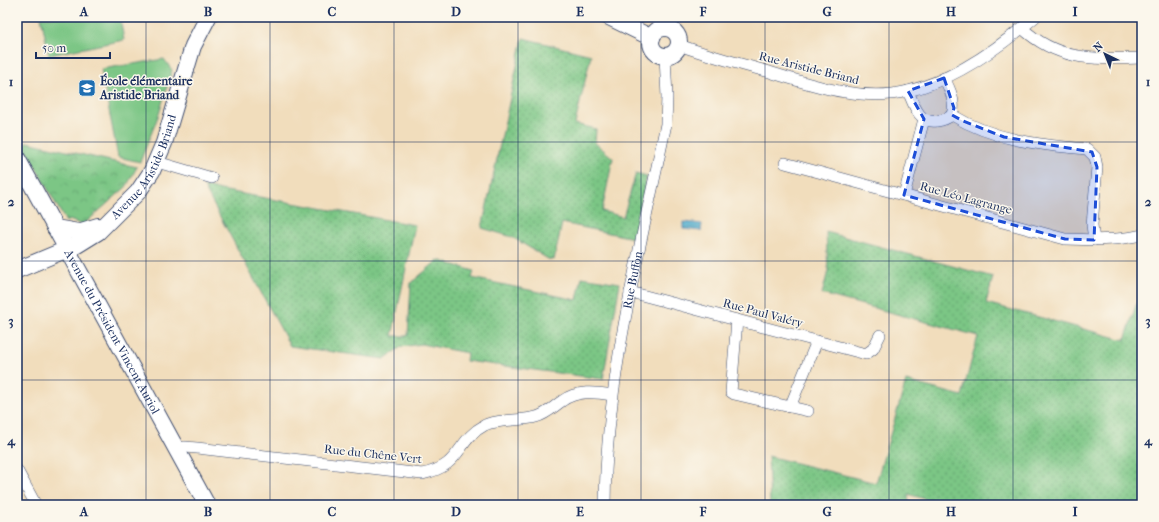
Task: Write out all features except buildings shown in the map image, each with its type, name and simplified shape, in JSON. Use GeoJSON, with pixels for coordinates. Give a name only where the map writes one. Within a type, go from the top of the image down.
{"type":"FeatureCollection","features":[{"type":"Feature","properties":{"kind":"main road","name":"Avenue Aristide Briand"},"geometry":{"type":"LineString","coordinates":[[17,270],[67,250],[98,232],[138,192],[157,162],[193,46],[208,17]]}},
{"type":"Feature","properties":{"kind":"main road"},"geometry":{"type":"LineString","coordinates":[[609,17],[655,28],[667,29],[677,39]]}},
{"type":"Feature","properties":{"kind":"main road"},"geometry":{"type":"LineString","coordinates":[[655,28],[654,50],[665,56],[672,54],[677,39],[667,17]]}},
{"type":"Feature","properties":{"kind":"main road","name":"Avenue du Président Vincent Auriol"},"geometry":{"type":"LineString","coordinates":[[17,158],[207,505]]}},
{"type":"Feature","properties":{"kind":"main road"},"geometry":{"type":"LineString","coordinates":[[55,228],[78,232],[87,231],[115,216]]}},
{"type":"Feature","properties":{"kind":"street","name":"Rue Aristide Briand"},"geometry":{"type":"LineString","coordinates":[[677,39],[802,82],[856,94],[880,95],[908,91],[944,78],[990,52],[1035,17]]}},
{"type":"Feature","properties":{"kind":"street"},"geometry":{"type":"LineString","coordinates":[[1022,28],[1047,47],[1065,54],[1091,59],[1142,58]]}},
{"type":"Feature","properties":{"kind":"street","name":"Rue Buffon"},"geometry":{"type":"LineString","coordinates":[[605,505],[612,395],[630,292],[666,124],[667,97],[665,56]]}},
{"type":"Feature","properties":{"kind":"street"},"geometry":{"type":"LineString","coordinates":[[908,91],[918,114],[924,119],[932,122],[948,119],[954,108],[950,88],[944,78]]}},
{"type":"Feature","properties":{"kind":"street"},"geometry":{"type":"LineString","coordinates":[[952,114],[963,121],[1004,137],[1031,144],[1087,149],[1092,152],[1095,157],[1097,167],[1092,225],[1094,240]]}},
{"type":"Feature","properties":{"kind":"street"},"geometry":{"type":"LineString","coordinates":[[904,195],[924,119]]}},
{"type":"Feature","properties":{"kind":"street"},"geometry":{"type":"LineString","coordinates":[[157,162],[212,178]]}},
{"type":"Feature","properties":{"kind":"street","name":"Rue Léo Lagrange"},"geometry":{"type":"LineString","coordinates":[[785,163],[1065,239],[1124,239],[1142,235]]}},
{"type":"Feature","properties":{"kind":"street","name":"Rue Paul Valéry"},"geometry":{"type":"LineString","coordinates":[[630,292],[866,354],[873,349],[880,335]]}},
{"type":"Feature","properties":{"kind":"street"},"geometry":{"type":"LineString","coordinates":[[737,320],[731,392],[734,394],[808,411]]}},
{"type":"Feature","properties":{"kind":"street"},"geometry":{"type":"LineString","coordinates":[[790,407],[817,341]]}},
{"type":"Feature","properties":{"kind":"street","name":"Rue du Chêne Vert"},"geometry":{"type":"LineString","coordinates":[[177,450],[186,447],[197,448],[422,474],[435,472],[446,466],[456,456],[474,432],[486,424],[538,417],[549,412],[563,400],[575,394],[589,392],[612,395]]}},
{"type":"Feature","properties":{"kind":"street"},"geometry":{"type":"LineString","coordinates":[[17,470],[36,505]]}},
{"type":"Feature","properties":{"kind":"highlighted area"},"geometry":{"type":"Polygon","coordinates":[[[944,78],[954,108],[952,115],[963,121],[1004,137],[1092,152],[1097,167],[1094,240],[1065,239],[904,195],[924,119],[908,91],[944,78]]]}},
{"type":"Feature","properties":{"kind":"green space"},"geometry":{"type":"Polygon","coordinates":[[[41,17],[120,17],[124,40],[49,55],[41,17]]]}},
{"type":"Feature","properties":{"kind":"green space"},"geometry":{"type":"Polygon","coordinates":[[[523,38],[591,55],[575,124],[596,129],[595,143],[613,158],[602,211],[623,217],[636,173],[647,176],[633,238],[562,223],[554,260],[548,259],[512,237],[482,228],[523,38]]]}},
{"type":"Feature","properties":{"kind":"green space"},"geometry":{"type":"Polygon","coordinates":[[[164,59],[172,70],[159,114],[140,162],[118,157],[101,69],[164,59]]]}},
{"type":"Feature","properties":{"kind":"green space"},"geometry":{"type":"Polygon","coordinates":[[[27,142],[137,167],[126,187],[83,225],[69,220],[66,222],[25,148],[27,142]]]}},
{"type":"Feature","properties":{"kind":"green space"},"geometry":{"type":"Polygon","coordinates":[[[204,187],[415,225],[392,336],[408,336],[411,283],[438,260],[474,271],[472,278],[577,300],[582,277],[620,283],[603,379],[466,361],[467,353],[421,344],[401,347],[384,359],[290,346],[204,187]]]}},
{"type":"Feature","properties":{"kind":"green space"},"geometry":{"type":"Polygon","coordinates":[[[826,232],[993,277],[986,303],[1125,340],[1136,305],[1142,298],[1142,505],[945,505],[908,494],[909,505],[770,505],[768,456],[876,483],[906,381],[962,396],[978,336],[822,294],[828,271],[826,232]]]}},
{"type":"Feature","properties":{"kind":"water"},"geometry":{"type":"Polygon","coordinates":[[[683,222],[702,224],[701,231],[683,229],[683,222]]]}},
{"type":"Feature","properties":{"kind":"place","name":"École élémentaire Aristide Briand"},"geometry":{"type":"Point","coordinates":[87,88]}}]}
